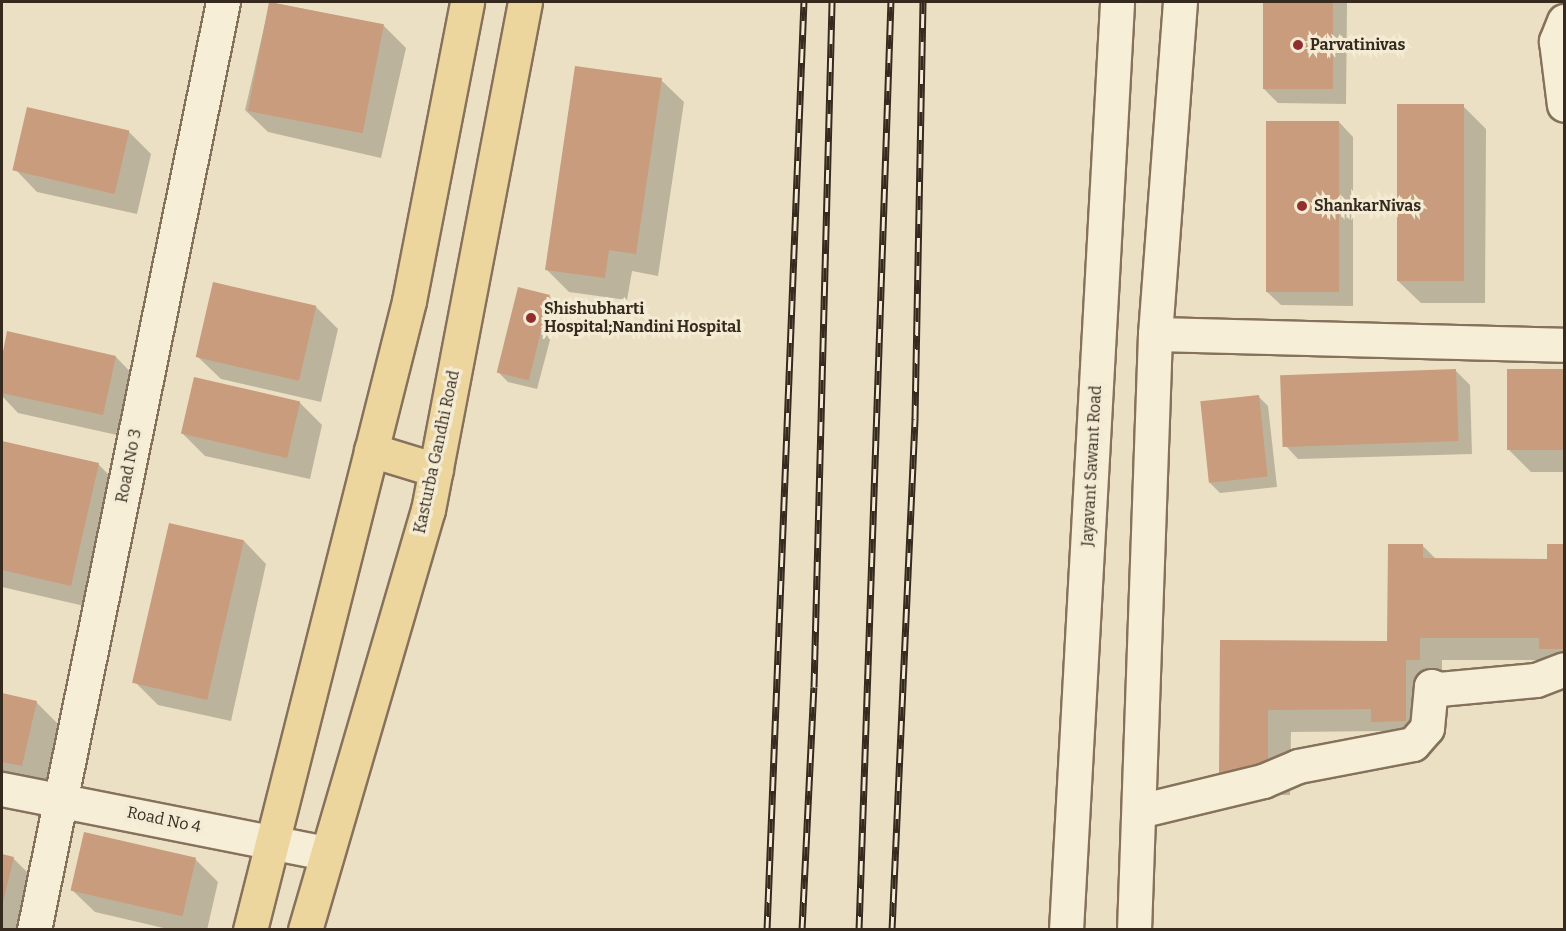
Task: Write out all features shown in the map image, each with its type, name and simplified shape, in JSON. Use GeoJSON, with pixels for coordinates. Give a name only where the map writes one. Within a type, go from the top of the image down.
{"type":"FeatureCollection","features":[{"type":"Feature","properties":{"kind":"main road"},"geometry":{"type":"LineString","coordinates":[[250,930],[409,301],[467,2]]}},
{"type":"Feature","properties":{"kind":"main road","name":"Kasturba Gandhi Road"},"geometry":{"type":"LineString","coordinates":[[305,930],[428,510],[525,2]]}},
{"type":"Feature","properties":{"kind":"main road"},"geometry":{"type":"LineString","coordinates":[[371,450],[436,470]]}},
{"type":"Feature","properties":{"kind":"street","name":"Road No 3"},"geometry":{"type":"LineString","coordinates":[[33,930],[62,799],[223,2]]}},
{"type":"Feature","properties":{"kind":"street","name":"Jayavant Sawant Road"},"geometry":{"type":"LineString","coordinates":[[1066,930],[1117,2]]}},
{"type":"Feature","properties":{"kind":"street"},"geometry":{"type":"LineString","coordinates":[[1134,930],[1155,334],[1180,2]]}},
{"type":"Feature","properties":{"kind":"street"},"geometry":{"type":"LineString","coordinates":[[1564,21],[1556,41],[1564,105]]}},
{"type":"Feature","properties":{"kind":"street"},"geometry":{"type":"LineString","coordinates":[[1155,334],[1564,345]]}},
{"type":"Feature","properties":{"kind":"street"},"geometry":{"type":"LineString","coordinates":[[1139,811],[1263,781],[1298,766],[1413,744],[1427,728],[1431,686],[1439,689],[1536,680],[1564,669]]}},
{"type":"Feature","properties":{"kind":"street","name":"Road No 4"},"geometry":{"type":"LineString","coordinates":[[2,789],[62,799],[326,853]]}},
{"type":"Feature","properties":{"kind":"building"},"geometry":{"type":"Polygon","coordinates":[[[269,2],[384,24],[363,133],[248,111],[269,2]]]}},
{"type":"Feature","properties":{"kind":"building","name":"Parvatinivas"},"geometry":{"type":"Polygon","coordinates":[[[1263,2],[1333,2],[1333,89],[1263,89],[1263,2]]]}},
{"type":"Feature","properties":{"kind":"building"},"geometry":{"type":"Polygon","coordinates":[[[575,66],[662,78],[636,254],[609,250],[605,278],[545,270],[575,66]]]}},
{"type":"Feature","properties":{"kind":"building"},"geometry":{"type":"Polygon","coordinates":[[[1397,104],[1464,104],[1464,281],[1397,281],[1397,104]]]}},
{"type":"Feature","properties":{"kind":"building"},"geometry":{"type":"Polygon","coordinates":[[[27,107],[129,131],[115,194],[12,170],[27,107]]]}},
{"type":"Feature","properties":{"kind":"building","name":"ShankarNivas"},"geometry":{"type":"Polygon","coordinates":[[[1266,121],[1339,121],[1339,292],[1266,292],[1266,121]]]}},
{"type":"Feature","properties":{"kind":"building"},"geometry":{"type":"Polygon","coordinates":[[[213,282],[316,306],[299,381],[196,357],[213,282]]]}},
{"type":"Feature","properties":{"kind":"building"},"geometry":{"type":"Polygon","coordinates":[[[518,287],[550,295],[529,380],[497,372],[518,287]]]}},
{"type":"Feature","properties":{"kind":"building"},"geometry":{"type":"Polygon","coordinates":[[[7,331],[116,356],[103,415],[2,393],[2,357],[7,331]]]}},
{"type":"Feature","properties":{"kind":"building"},"geometry":{"type":"Polygon","coordinates":[[[1456,369],[1459,441],[1283,447],[1280,375],[1456,369]]]}},
{"type":"Feature","properties":{"kind":"building"},"geometry":{"type":"Polygon","coordinates":[[[1507,369],[1564,369],[1564,450],[1507,450],[1507,369]]]}},
{"type":"Feature","properties":{"kind":"building"},"geometry":{"type":"Polygon","coordinates":[[[194,377],[300,402],[287,458],[181,434],[194,377]]]}},
{"type":"Feature","properties":{"kind":"building"},"geometry":{"type":"Polygon","coordinates":[[[1259,395],[1268,477],[1209,483],[1200,401],[1259,395]]]}},
{"type":"Feature","properties":{"kind":"building"},"geometry":{"type":"Polygon","coordinates":[[[2,441],[99,463],[71,586],[2,570],[2,441]]]}},
{"type":"Feature","properties":{"kind":"building"},"geometry":{"type":"Polygon","coordinates":[[[169,523],[244,540],[207,700],[132,683],[169,523]]]}},
{"type":"Feature","properties":{"kind":"building"},"geometry":{"type":"Polygon","coordinates":[[[1388,544],[1423,544],[1423,558],[1547,559],[1547,544],[1564,544],[1564,649],[1539,649],[1539,638],[1420,638],[1420,660],[1406,660],[1406,721],[1371,722],[1371,709],[1268,710],[1268,773],[1219,773],[1220,640],[1387,641],[1388,544]]]}},
{"type":"Feature","properties":{"kind":"building"},"geometry":{"type":"Polygon","coordinates":[[[2,693],[37,701],[22,766],[2,762],[2,693]]]}},
{"type":"Feature","properties":{"kind":"building"},"geometry":{"type":"Polygon","coordinates":[[[84,832],[196,858],[183,916],[71,890],[84,832]]]}},
{"type":"Feature","properties":{"kind":"building"},"geometry":{"type":"Polygon","coordinates":[[[2,854],[14,857],[2,906],[2,854]]]}},
{"type":"Feature","properties":{"kind":"railway"},"geometry":{"type":"LineString","coordinates":[[767,930],[804,2]]}},
{"type":"Feature","properties":{"kind":"railway"},"geometry":{"type":"LineString","coordinates":[[802,930],[814,687],[832,2]]}},
{"type":"Feature","properties":{"kind":"railway"},"geometry":{"type":"LineString","coordinates":[[859,930],[891,2]]}},
{"type":"Feature","properties":{"kind":"railway"},"geometry":{"type":"LineString","coordinates":[[892,930],[915,419],[923,2]]}},
{"type":"Feature","properties":{"kind":"place","name":"Parvatinivas"},"geometry":{"type":"Point","coordinates":[1298,45]}},
{"type":"Feature","properties":{"kind":"place","name":"ShankarNivas"},"geometry":{"type":"Point","coordinates":[1302,206]}},
{"type":"Feature","properties":{"kind":"place","name":"Shishubharti Hospital;Nandini Hospital"},"geometry":{"type":"Point","coordinates":[531,318]}}]}
